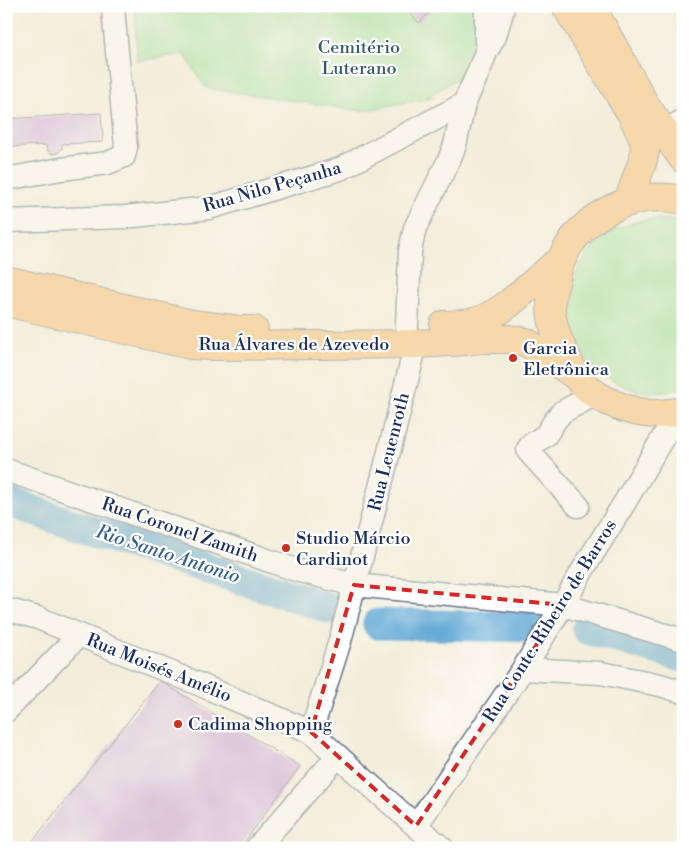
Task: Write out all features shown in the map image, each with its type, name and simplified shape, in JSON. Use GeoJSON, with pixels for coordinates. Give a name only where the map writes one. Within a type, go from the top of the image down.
{"type":"FeatureCollection","features":[{"type":"Feature","properties":{"kind":"main road"},"geometry":{"type":"LineString","coordinates":[[566,6],[632,115],[644,140],[645,151],[642,163],[628,202]]}},
{"type":"Feature","properties":{"kind":"main road"},"geometry":{"type":"LineString","coordinates":[[591,6],[644,103],[673,127],[683,159]]}},
{"type":"Feature","properties":{"kind":"main road"},"geometry":{"type":"LineString","coordinates":[[586,385],[562,349],[554,328],[551,306],[552,291],[560,261],[580,232],[592,220],[607,211],[628,202],[651,197],[683,200]]}},
{"type":"Feature","properties":{"kind":"main road","name":"Rua Álvares de Azevedo"},"geometry":{"type":"LineString","coordinates":[[6,302],[190,345],[214,346],[411,335],[481,320],[498,311],[560,261]]}},
{"type":"Feature","properties":{"kind":"main road","name":"Rua Álvares de Azevedo"},"geometry":{"type":"LineString","coordinates":[[6,280],[192,324],[239,330],[411,335],[467,341],[509,339],[526,342],[611,403],[644,413],[662,414],[680,411]]}},
{"type":"Feature","properties":{"kind":"street"},"geometry":{"type":"LineString","coordinates":[[6,179],[60,169],[108,163],[124,156],[126,147],[114,9],[112,6]]}},
{"type":"Feature","properties":{"kind":"street"},"geometry":{"type":"LineString","coordinates":[[486,6],[486,52]]}},
{"type":"Feature","properties":{"kind":"street"},"geometry":{"type":"LineString","coordinates":[[411,335],[410,251],[415,228],[455,145],[464,104],[486,52],[495,36],[503,6]]}},
{"type":"Feature","properties":{"kind":"street","name":"Rua Nilo Peçanha"},"geometry":{"type":"LineString","coordinates":[[6,221],[126,217],[209,208],[340,170],[464,104]]}},
{"type":"Feature","properties":{"kind":"street","name":"Rua Leuenroth"},"geometry":{"type":"LineString","coordinates":[[311,732],[340,641],[384,472],[411,335]]}},
{"type":"Feature","properties":{"kind":"street"},"geometry":{"type":"LineString","coordinates":[[578,506],[528,452],[528,449],[546,434],[562,412],[586,385]]}},
{"type":"Feature","properties":{"kind":"street","name":"Rua Conte. Ribeiro de Barros"},"geometry":{"type":"LineString","coordinates":[[416,826],[523,669],[680,411]]}},
{"type":"Feature","properties":{"kind":"street","name":"Rua Coronel Zamith"},"geometry":{"type":"LineString","coordinates":[[6,470],[296,570],[352,594],[563,605],[683,640]]}},
{"type":"Feature","properties":{"kind":"street","name":"Rua Moisés Amélio"},"geometry":{"type":"LineString","coordinates":[[6,609],[38,618],[311,732],[442,848]]}},
{"type":"Feature","properties":{"kind":"street"},"geometry":{"type":"LineString","coordinates":[[6,711],[79,635]]}},
{"type":"Feature","properties":{"kind":"street"},"geometry":{"type":"LineString","coordinates":[[523,669],[602,673],[660,685],[683,692]]}},
{"type":"Feature","properties":{"kind":"street"},"geometry":{"type":"LineString","coordinates":[[257,848],[338,756]]}},
{"type":"Feature","properties":{"kind":"highlighted area"},"geometry":{"type":"Polygon","coordinates":[[[354,585],[563,605],[416,826],[311,732],[354,585]]]}},
{"type":"Feature","properties":{"kind":"green space","name":"Cemitério Luterano"},"geometry":{"type":"Polygon","coordinates":[[[135,6],[479,6],[484,34],[466,73],[427,97],[435,97],[362,111],[206,88],[184,54],[137,61],[135,6]]]}},
{"type":"Feature","properties":{"kind":"green space"},"geometry":{"type":"Polygon","coordinates":[[[659,219],[683,223],[683,388],[665,392],[647,392],[629,388],[613,381],[598,371],[586,358],[576,342],[571,324],[572,289],[577,271],[598,242],[628,224],[659,219]]]}},
{"type":"Feature","properties":{"kind":"building"},"geometry":{"type":"Polygon","coordinates":[[[403,6],[436,6],[419,23],[403,6]]]}},
{"type":"Feature","properties":{"kind":"building"},"geometry":{"type":"Polygon","coordinates":[[[101,113],[103,142],[62,144],[59,152],[54,154],[50,153],[46,145],[6,147],[6,119],[101,113]]]}},
{"type":"Feature","properties":{"kind":"building","name":"Cadima Shopping"},"geometry":{"type":"Polygon","coordinates":[[[160,681],[300,766],[240,848],[27,848],[160,681]]]}},
{"type":"Feature","properties":{"kind":"waterway","name":"Rio Santo Antonio"},"geometry":{"type":"LineString","coordinates":[[6,501],[329,608]]}},
{"type":"Feature","properties":{"kind":"waterway","name":"Rio Santo Antonio"},"geometry":{"type":"LineString","coordinates":[[378,624],[539,627]]}},
{"type":"Feature","properties":{"kind":"waterway","name":"Rio Santo Antonio"},"geometry":{"type":"LineString","coordinates":[[587,629],[683,657]]}},
{"type":"Feature","properties":{"kind":"place","name":"Garcia Eletrônica"},"geometry":{"type":"Point","coordinates":[513,358]}},
{"type":"Feature","properties":{"kind":"place","name":"Studio Márcio Cardinot"},"geometry":{"type":"Point","coordinates":[286,548]}},
{"type":"Feature","properties":{"kind":"place","name":"Cadima Shopping"},"geometry":{"type":"Point","coordinates":[178,724]}}]}
